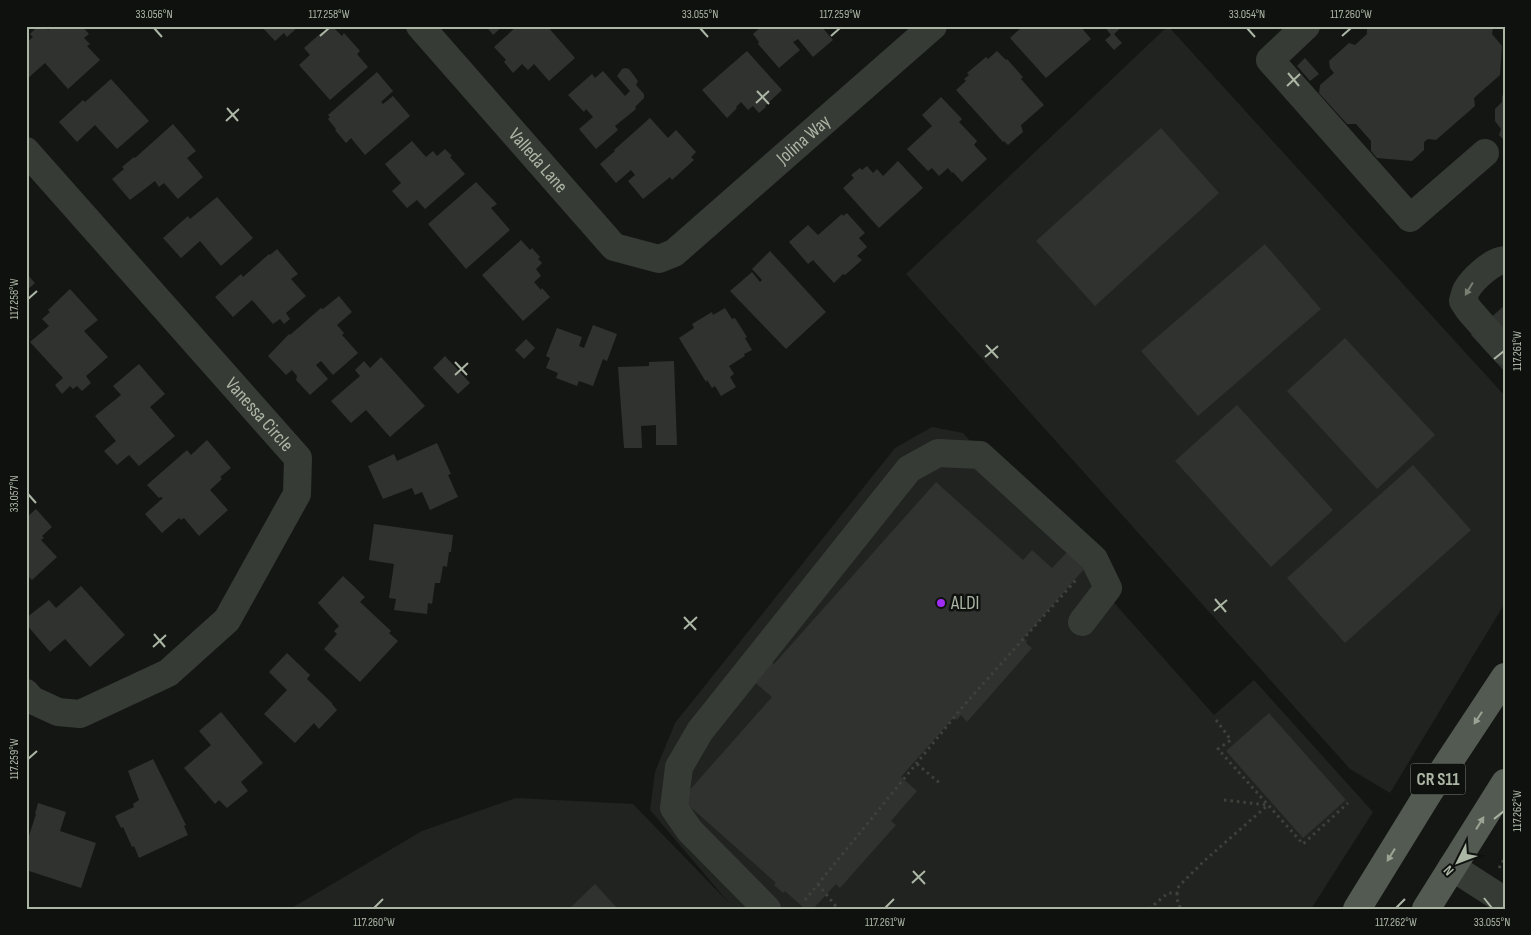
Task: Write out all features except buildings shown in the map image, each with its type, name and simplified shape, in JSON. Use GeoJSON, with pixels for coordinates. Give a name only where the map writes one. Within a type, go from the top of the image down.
{"type":"FeatureCollection","features":[{"type":"Feature","properties":{"kind":"main road","name":"CR S11"},"geometry":{"type":"LineString","coordinates":[[1357,909],[1429,792],[1505,677]]}},
{"type":"Feature","properties":{"kind":"main road","name":"CR S11"},"geometry":{"type":"LineString","coordinates":[[1426,909],[1505,784]]}},
{"type":"Feature","properties":{"kind":"street","name":"Valleda Lane"},"geometry":{"type":"LineString","coordinates":[[420,26],[614,247],[659,259],[674,253]]}},
{"type":"Feature","properties":{"kind":"street","name":"Jolina Way"},"geometry":{"type":"LineString","coordinates":[[674,253],[932,26]]}},
{"type":"Feature","properties":{"kind":"street"},"geometry":{"type":"LineString","coordinates":[[1306,26],[1270,60],[1410,218],[1485,153]]}},
{"type":"Feature","properties":{"kind":"street","name":"Vanessa Circle"},"geometry":{"type":"LineString","coordinates":[[26,151],[298,458],[297,494],[227,620],[168,673],[80,714],[58,712],[32,700],[26,693]]}},
{"type":"Feature","properties":{"kind":"street"},"geometry":{"type":"LineString","coordinates":[[1505,260],[1500,260],[1484,271],[1466,290],[1463,301],[1505,351]]}},
{"type":"Feature","properties":{"kind":"street"},"geometry":{"type":"LineString","coordinates":[[767,909],[690,831],[674,808],[679,767],[700,731],[909,469],[938,453],[980,455],[1094,559],[1108,588],[1082,622]]}},
{"type":"Feature","properties":{"kind":"street"},"geometry":{"type":"LineString","coordinates":[[1452,867],[1505,900]]}},
{"type":"Feature","properties":{"kind":"path"},"geometry":{"type":"LineString","coordinates":[[805,900],[966,704],[1094,559]]}},
{"type":"Feature","properties":{"kind":"path"},"geometry":{"type":"LineString","coordinates":[[1216,720],[1231,740],[1218,749],[1303,844],[1348,803]]}},
{"type":"Feature","properties":{"kind":"path"},"geometry":{"type":"LineString","coordinates":[[917,764],[942,785]]}},
{"type":"Feature","properties":{"kind":"path"},"geometry":{"type":"LineString","coordinates":[[1224,800],[1268,805]]}},
{"type":"Feature","properties":{"kind":"path"},"geometry":{"type":"LineString","coordinates":[[1183,909],[1178,905],[1179,886],[1204,861],[1268,805]]}},
{"type":"Feature","properties":{"kind":"path"},"geometry":{"type":"LineString","coordinates":[[818,884],[838,909]]}},
{"type":"Feature","properties":{"kind":"path"},"geometry":{"type":"LineString","coordinates":[[1150,909],[1168,893],[1178,893]]}},
{"type":"Feature","properties":{"kind":"shaded area"},"geometry":{"type":"Polygon","coordinates":[[[1168,26],[1505,396],[1505,603],[1390,793],[1350,769],[906,274],[1168,26]]]}},
{"type":"Feature","properties":{"kind":"shaded area"},"geometry":{"type":"Polygon","coordinates":[[[932,427],[963,433],[1214,715],[1254,680],[1373,812],[1311,909],[290,909],[422,831],[516,798],[633,804],[729,903],[650,810],[655,772],[675,723],[895,448],[932,427]]]}},
{"type":"Feature","properties":{"kind":"place","name":"ALDI"},"geometry":{"type":"Point","coordinates":[941,603]}}]}
